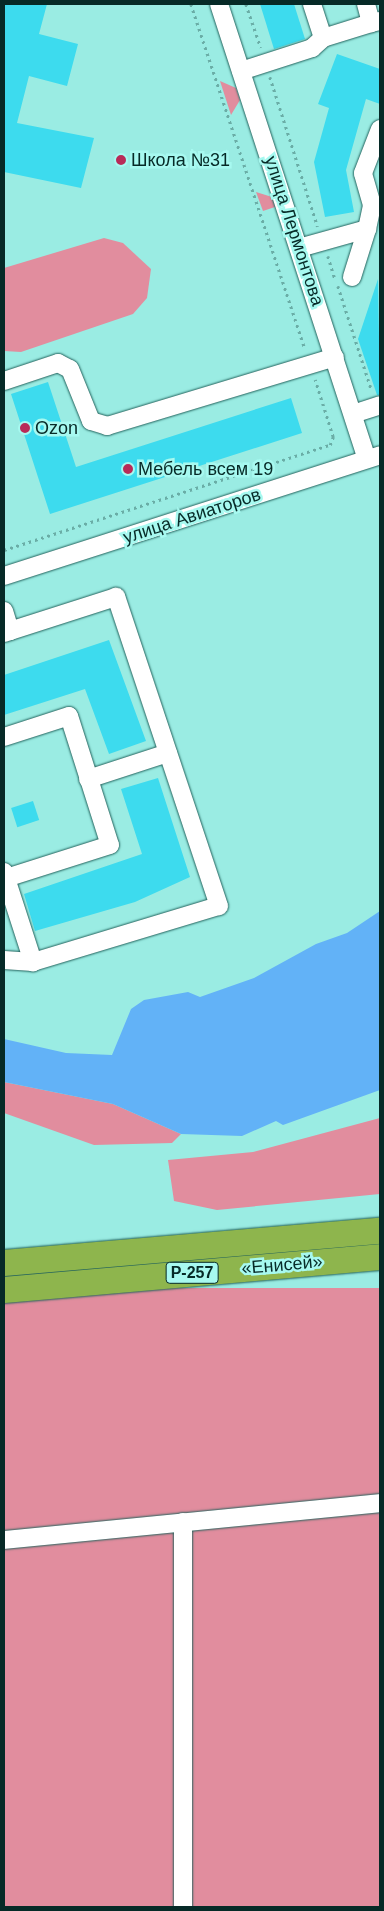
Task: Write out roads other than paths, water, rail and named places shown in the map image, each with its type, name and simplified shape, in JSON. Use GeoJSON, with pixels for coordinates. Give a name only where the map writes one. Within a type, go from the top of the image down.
{"type":"FeatureCollection","features":[{"type":"Feature","properties":{"kind":"highway","name":"«Енисей»"},"geometry":{"type":"LineString","coordinates":[[4,1263],[380,1231]]}},
{"type":"Feature","properties":{"kind":"highway","name":"«Енисей»"},"geometry":{"type":"LineString","coordinates":[[4,1290],[380,1257]]}},
{"type":"Feature","properties":{"kind":"street","name":"улица Лермонтова"},"geometry":{"type":"LineString","coordinates":[[219,4],[353,414],[374,457]]}},
{"type":"Feature","properties":{"kind":"street"},"geometry":{"type":"LineString","coordinates":[[312,4],[323,38]]}},
{"type":"Feature","properties":{"kind":"street"},"geometry":{"type":"LineString","coordinates":[[242,71],[312,48],[323,38],[376,22],[366,4]]}},
{"type":"Feature","properties":{"kind":"street"},"geometry":{"type":"LineString","coordinates":[[352,278],[376,204],[363,173],[380,129]]}},
{"type":"Feature","properties":{"kind":"street"},"geometry":{"type":"LineString","coordinates":[[299,248],[367,229]]}},
{"type":"Feature","properties":{"kind":"street"},"geometry":{"type":"LineString","coordinates":[[4,381],[58,363],[70,369],[91,421],[107,426],[335,357]]}},
{"type":"Feature","properties":{"kind":"street"},"geometry":{"type":"LineString","coordinates":[[353,414],[379,405]]}},
{"type":"Feature","properties":{"kind":"street","name":"улица Авиаторов"},"geometry":{"type":"LineString","coordinates":[[4,576],[374,457]]}},
{"type":"Feature","properties":{"kind":"street"},"geometry":{"type":"LineString","coordinates":[[4,611],[7,632],[116,598],[219,906],[32,962],[4,960]]}},
{"type":"Feature","properties":{"kind":"street"},"geometry":{"type":"LineString","coordinates":[[4,737],[69,716],[110,845],[5,875],[32,962]]}},
{"type":"Feature","properties":{"kind":"street"},"geometry":{"type":"LineString","coordinates":[[88,779],[168,752]]}},
{"type":"Feature","properties":{"kind":"street"},"geometry":{"type":"LineString","coordinates":[[4,1540],[380,1503]]}},
{"type":"Feature","properties":{"kind":"street"},"geometry":{"type":"LineString","coordinates":[[183,1522],[183,1907]]}},
{"type":"Feature","properties":{"kind":"water"},"geometry":{"type":"Polygon","coordinates":[[[380,911],[380,1090],[283,1125],[276,1121],[242,1136],[181,1134],[113,1104],[4,1082],[4,1039],[66,1053],[112,1055],[131,1009],[144,1000],[188,992],[200,997],[254,978],[316,944],[347,933],[380,911]]]}},
{"type":"Feature","properties":{"kind":"place","name":"Школа №31"},"geometry":{"type":"Point","coordinates":[121,160]}},
{"type":"Feature","properties":{"kind":"place","name":"Ozon"},"geometry":{"type":"Point","coordinates":[25,428]}},
{"type":"Feature","properties":{"kind":"place","name":"Мебель всем 19"},"geometry":{"type":"Point","coordinates":[128,469]}}]}
